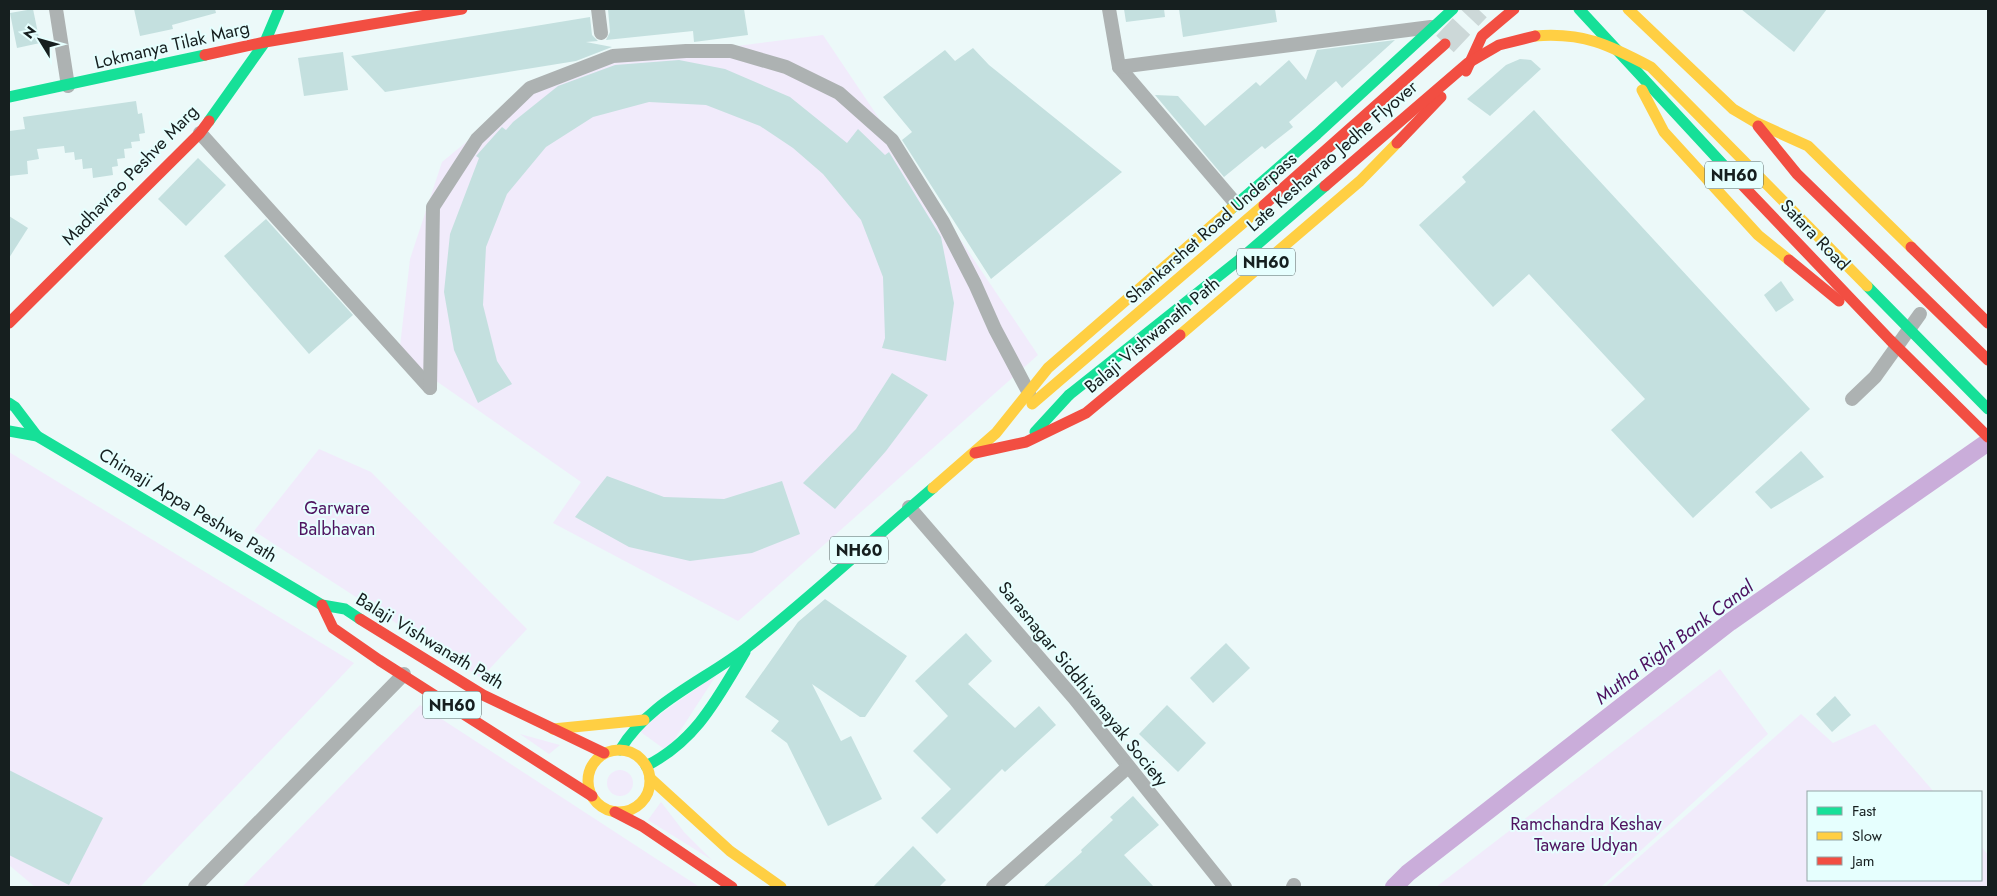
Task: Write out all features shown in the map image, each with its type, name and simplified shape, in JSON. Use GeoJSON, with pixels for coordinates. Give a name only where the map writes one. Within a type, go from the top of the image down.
{"type":"FeatureCollection","features":[{"type":"Feature","properties":{"kind":"main road","name":"Madhavrao Peshve Marg"},"geometry":{"type":"LineString","coordinates":[[9,323],[200,133],[265,42],[279,9]]}},
{"type":"Feature","properties":{"kind":"main road","name":"Lokmanya Tilak Marg"},"geometry":{"type":"LineString","coordinates":[[9,97],[68,86],[265,42],[462,9]]}},
{"type":"Feature","properties":{"kind":"main road","name":"Balaji Vishwanath Path"},"geometry":{"type":"LineString","coordinates":[[620,750],[630,733],[644,720],[692,684],[748,647],[996,433],[1048,368],[1237,205],[1453,9]]}},
{"type":"Feature","properties":{"kind":"main road","name":"Balaji Vishwanath Path"},"geometry":{"type":"LineString","coordinates":[[971,454],[1026,442],[1086,413],[1251,276],[1360,181],[1466,71],[1482,36],[1514,9]]}},
{"type":"Feature","properties":{"kind":"main road","name":"Satara Road"},"geometry":{"type":"LineString","coordinates":[[1579,9],[1893,343],[1988,437]]}},
{"type":"Feature","properties":{"kind":"main road"},"geometry":{"type":"LineString","coordinates":[[1626,9],[1631,27]]}},
{"type":"Feature","properties":{"kind":"main road"},"geometry":{"type":"LineString","coordinates":[[1626,9],[1733,109],[1755,122],[1808,146],[1988,323]]}},
{"type":"Feature","properties":{"kind":"main road"},"geometry":{"type":"LineString","coordinates":[[1652,17],[1659,41]]}},
{"type":"Feature","properties":{"kind":"main road","name":"Late Keshavrao Jedhe Flyover"},"geometry":{"type":"LineString","coordinates":[[1026,442],[1069,395],[1244,256],[1452,75],[1485,52],[1512,41],[1536,36],[1561,35],[1583,38],[1615,47],[1651,68],[1988,409]]}},
{"type":"Feature","properties":{"kind":"main road"},"geometry":{"type":"LineString","coordinates":[[1466,71],[1490,53],[1525,41],[1562,40],[1584,44],[1629,64],[1664,132],[1758,235],[1812,281],[1893,343]]}},
{"type":"Feature","properties":{"kind":"main road","name":"Shankarshet Road Underpass"},"geometry":{"type":"LineString","coordinates":[[996,433],[1222,243],[1445,44]]}},
{"type":"Feature","properties":{"kind":"main road","name":"Late Keshavrao Jedhe Flyover"},"geometry":{"type":"LineString","coordinates":[[1642,51],[1651,68]]}},
{"type":"Feature","properties":{"kind":"main road"},"geometry":{"type":"LineString","coordinates":[[1755,122],[1797,174],[1988,360]]}},
{"type":"Feature","properties":{"kind":"main road","name":"Chimaji Appa Peshwe Path"},"geometry":{"type":"LineString","coordinates":[[9,403],[15,407],[37,436]]}},
{"type":"Feature","properties":{"kind":"main road","name":"Chimaji Appa Peshwe Path"},"geometry":{"type":"LineString","coordinates":[[9,431],[37,436],[322,605]]}},
{"type":"Feature","properties":{"kind":"main road","name":"Balaji Vishwanath Path"},"geometry":{"type":"LineString","coordinates":[[322,605],[345,609],[484,695],[604,753]]}},
{"type":"Feature","properties":{"kind":"main road","name":"NH60"},"geometry":{"type":"LineString","coordinates":[[322,605],[333,628],[379,660],[404,674],[592,796],[602,807],[615,812]]}},
{"type":"Feature","properties":{"kind":"main road","name":"Balaji Vishwanath Path"},"geometry":{"type":"LineString","coordinates":[[646,766],[672,753],[690,738],[704,719],[748,647]]}},
{"type":"Feature","properties":{"kind":"main road"},"geometry":{"type":"LineString","coordinates":[[552,729],[601,726],[644,720]]}},
{"type":"Feature","properties":{"kind":"main road"},"geometry":{"type":"LineString","coordinates":[[592,796],[589,777],[592,767],[604,753],[620,750],[639,757],[646,766],[650,778],[647,794],[636,807],[626,811],[615,812]]}},
{"type":"Feature","properties":{"kind":"main road"},"geometry":{"type":"LineString","coordinates":[[650,778],[730,851],[781,887]]}},
{"type":"Feature","properties":{"kind":"main road"},"geometry":{"type":"LineString","coordinates":[[615,812],[642,826],[732,887]]}},
{"type":"Feature","properties":{"kind":"street"},"geometry":{"type":"LineString","coordinates":[[56,9],[68,86]]}},
{"type":"Feature","properties":{"kind":"street"},"geometry":{"type":"LineString","coordinates":[[598,9],[602,33]]}},
{"type":"Feature","properties":{"kind":"street"},"geometry":{"type":"LineString","coordinates":[[1109,9],[1119,67],[1237,205]]}},
{"type":"Feature","properties":{"kind":"street"},"geometry":{"type":"LineString","coordinates":[[1119,67],[1435,26]]}},
{"type":"Feature","properties":{"kind":"street"},"geometry":{"type":"LineString","coordinates":[[200,133],[430,388],[433,208],[477,138],[530,88],[613,56],[686,51],[730,51],[786,67],[839,93],[892,140],[943,222],[976,284],[994,329],[1028,393]]}},
{"type":"Feature","properties":{"kind":"street"},"geometry":{"type":"LineString","coordinates":[[1852,399],[1875,377],[1893,343],[1920,314]]}},
{"type":"Feature","properties":{"kind":"street","name":"Sarasnagar Siddhivanayak Society"},"geometry":{"type":"LineString","coordinates":[[908,507],[1074,698],[1225,887]]}},
{"type":"Feature","properties":{"kind":"street"},"geometry":{"type":"LineString","coordinates":[[195,887],[404,674]]}},
{"type":"Feature","properties":{"kind":"street"},"geometry":{"type":"LineString","coordinates":[[993,887],[1128,767]]}},
{"type":"Feature","properties":{"kind":"green space"},"geometry":{"type":"Polygon","coordinates":[[[823,35],[1038,355],[738,621],[553,523],[581,482],[399,355],[410,259],[442,162],[547,76],[605,63],[823,35]]]}},
{"type":"Feature","properties":{"kind":"green space","name":"Garware Balbhavan"},"geometry":{"type":"Polygon","coordinates":[[[319,449],[371,472],[527,629],[481,678],[254,531],[319,449]]]}},
{"type":"Feature","properties":{"kind":"green space"},"geometry":{"type":"Polygon","coordinates":[[[9,452],[354,663],[140,887],[35,887],[9,865],[9,452]]]}},
{"type":"Feature","properties":{"kind":"green space","name":"Ramchandra Keshav Taware Udyan"},"geometry":{"type":"Polygon","coordinates":[[[1720,669],[1768,734],[1601,887],[1436,887],[1720,669]]]}},
{"type":"Feature","properties":{"kind":"green space"},"geometry":{"type":"Polygon","coordinates":[[[717,674],[667,751],[638,730],[717,674]]]}},
{"type":"Feature","properties":{"kind":"green space"},"geometry":{"type":"Polygon","coordinates":[[[420,705],[698,886],[700,887],[242,887],[420,705]]]}},
{"type":"Feature","properties":{"kind":"green space"},"geometry":{"type":"Polygon","coordinates":[[[1801,714],[1833,743],[1875,724],[1933,791],[1807,791],[1807,881],[1982,881],[1982,847],[1988,855],[1988,887],[1605,887],[1801,714]]]}},
{"type":"Feature","properties":{"kind":"green space"},"geometry":{"type":"Polygon","coordinates":[[[520,734],[560,745],[549,754],[520,734]]]}},
{"type":"Feature","properties":{"kind":"green space"},"geometry":{"type":"Polygon","coordinates":[[[620,770],[629,774],[633,783],[629,792],[620,796],[611,792],[607,783],[611,774],[620,770]]]}},
{"type":"Feature","properties":{"kind":"green space"},"geometry":{"type":"Polygon","coordinates":[[[661,802],[684,832],[712,860],[648,820],[661,802]]]}},
{"type":"Feature","properties":{"kind":"building"},"geometry":{"type":"Polygon","coordinates":[[[33,9],[40,43],[17,48],[10,13],[33,9]]]}},
{"type":"Feature","properties":{"kind":"building"},"geometry":{"type":"Polygon","coordinates":[[[134,9],[215,9],[216,13],[172,25],[173,29],[140,36],[134,9]]]}},
{"type":"Feature","properties":{"kind":"building"},"geometry":{"type":"Polygon","coordinates":[[[608,9],[744,9],[748,35],[694,42],[693,31],[606,40],[610,32],[608,9]]]}},
{"type":"Feature","properties":{"kind":"building"},"geometry":{"type":"Polygon","coordinates":[[[1124,9],[1164,9],[1165,17],[1126,22],[1124,9]]]}},
{"type":"Feature","properties":{"kind":"building"},"geometry":{"type":"Polygon","coordinates":[[[1179,9],[1275,9],[1277,22],[1183,37],[1179,9]]]}},
{"type":"Feature","properties":{"kind":"building"},"geometry":{"type":"Polygon","coordinates":[[[1741,9],[1827,9],[1794,52],[1741,9]]]}},
{"type":"Feature","properties":{"kind":"building"},"geometry":{"type":"Polygon","coordinates":[[[590,17],[592,35],[598,41],[586,42],[612,47],[576,61],[385,92],[351,56],[590,17]]]}},
{"type":"Feature","properties":{"kind":"building"},"geometry":{"type":"Polygon","coordinates":[[[1395,40],[1342,88],[1336,81],[1289,122],[1293,127],[1265,149],[1262,146],[1224,177],[1155,95],[1178,96],[1205,126],[1256,82],[1260,86],[1289,60],[1306,80],[1317,50],[1395,40]]]}},
{"type":"Feature","properties":{"kind":"building"},"geometry":{"type":"Polygon","coordinates":[[[973,48],[989,65],[1122,172],[991,279],[902,140],[912,132],[883,97],[945,50],[955,61],[973,48]]]}},
{"type":"Feature","properties":{"kind":"building"},"geometry":{"type":"Polygon","coordinates":[[[343,52],[348,90],[304,96],[298,58],[343,52]]]}},
{"type":"Feature","properties":{"kind":"building"},"geometry":{"type":"Polygon","coordinates":[[[1520,59],[1531,60],[1541,69],[1490,116],[1467,99],[1506,65],[1520,59]]]}},
{"type":"Feature","properties":{"kind":"building"},"geometry":{"type":"Polygon","coordinates":[[[679,60],[725,69],[790,97],[847,143],[858,129],[885,155],[889,152],[941,237],[954,303],[946,361],[882,348],[885,338],[883,277],[861,220],[823,174],[793,148],[760,126],[706,105],[649,102],[593,117],[546,147],[507,194],[486,247],[483,305],[497,361],[512,384],[478,403],[454,350],[444,292],[450,234],[479,158],[476,156],[502,127],[506,130],[513,122],[558,86],[615,65],[679,60]]]}},
{"type":"Feature","properties":{"kind":"building"},"geometry":{"type":"Polygon","coordinates":[[[136,101],[138,114],[142,113],[145,133],[139,134],[140,141],[131,142],[132,148],[124,149],[125,158],[117,159],[118,166],[112,167],[113,175],[93,178],[92,168],[83,169],[82,159],[75,160],[74,152],[65,153],[64,146],[37,149],[39,159],[27,161],[28,174],[9,176],[9,131],[25,129],[23,117],[136,101]]]}},
{"type":"Feature","properties":{"kind":"building"},"geometry":{"type":"Polygon","coordinates":[[[1534,110],[1810,409],[1693,518],[1611,430],[1645,399],[1529,274],[1493,307],[1419,225],[1466,182],[1462,177],[1534,110]]]}},
{"type":"Feature","properties":{"kind":"building"},"geometry":{"type":"Polygon","coordinates":[[[198,158],[226,185],[186,226],[158,199],[198,158]]]}},
{"type":"Feature","properties":{"kind":"building"},"geometry":{"type":"Polygon","coordinates":[[[9,216],[28,228],[9,258],[9,216]]]}},
{"type":"Feature","properties":{"kind":"building"},"geometry":{"type":"Polygon","coordinates":[[[266,219],[353,315],[309,354],[224,256],[266,219]]]}},
{"type":"Feature","properties":{"kind":"building"},"geometry":{"type":"Polygon","coordinates":[[[1781,281],[1794,300],[1776,312],[1764,295],[1781,281]]]}},
{"type":"Feature","properties":{"kind":"building"},"geometry":{"type":"Polygon","coordinates":[[[892,373],[928,395],[886,451],[835,509],[803,483],[856,429],[892,373]]]}},
{"type":"Feature","properties":{"kind":"building"},"geometry":{"type":"Polygon","coordinates":[[[1801,451],[1824,477],[1771,509],[1755,492],[1801,451]]]}},
{"type":"Feature","properties":{"kind":"building"},"geometry":{"type":"Polygon","coordinates":[[[607,476],[664,497],[724,499],[782,481],[800,534],[752,553],[690,561],[629,547],[575,517],[607,476]]]}},
{"type":"Feature","properties":{"kind":"building"},"geometry":{"type":"Polygon","coordinates":[[[825,599],[907,656],[865,717],[860,717],[812,684],[841,741],[851,736],[882,799],[828,826],[787,743],[771,731],[779,721],[745,697],[798,622],[825,599]]]}},
{"type":"Feature","properties":{"kind":"building"},"geometry":{"type":"Polygon","coordinates":[[[966,633],[992,661],[968,684],[1015,728],[1039,706],[1056,725],[1005,772],[1002,769],[937,834],[921,818],[951,789],[913,751],[948,716],[915,681],[966,633]]]}},
{"type":"Feature","properties":{"kind":"building"},"geometry":{"type":"Polygon","coordinates":[[[1226,643],[1250,668],[1213,703],[1190,678],[1226,643]]]}},
{"type":"Feature","properties":{"kind":"building"},"geometry":{"type":"Polygon","coordinates":[[[1835,696],[1851,715],[1832,732],[1816,714],[1835,696]]]}},
{"type":"Feature","properties":{"kind":"building"},"geometry":{"type":"Polygon","coordinates":[[[1167,705],[1206,743],[1178,772],[1139,734],[1167,705]]]}},
{"type":"Feature","properties":{"kind":"building"},"geometry":{"type":"Polygon","coordinates":[[[9,770],[103,818],[69,885],[9,855],[9,770]]]}},
{"type":"Feature","properties":{"kind":"building"},"geometry":{"type":"Polygon","coordinates":[[[1133,796],[1159,825],[1124,855],[1154,887],[1043,887],[1082,852],[1081,850],[1113,820],[1110,817],[1133,796]]]}},
{"type":"Feature","properties":{"kind":"building"},"geometry":{"type":"Polygon","coordinates":[[[913,846],[946,880],[939,887],[873,887],[913,846]]]}},
{"type":"Feature","properties":{"kind":"waterway","name":"Mutha Right Bank Canal"},"geometry":{"type":"LineString","coordinates":[[1394,887],[1408,873],[1730,622],[1988,442]]}},
{"type":"Feature","properties":{"kind":"tunnel"},"geometry":{"type":"LineString","coordinates":[[1445,44],[1478,9]]}},
{"type":"Feature","properties":{"kind":"traffic: fast"},"geometry":{"type":"LineString","coordinates":[[209,121],[265,42],[279,9]]}},
{"type":"Feature","properties":{"kind":"traffic: fast"},"geometry":{"type":"LineString","coordinates":[[1231,209],[1317,134],[1453,9]]}},
{"type":"Feature","properties":{"kind":"traffic: fast"},"geometry":{"type":"LineString","coordinates":[[1579,9],[1728,170]]}},
{"type":"Feature","properties":{"kind":"traffic: fast"},"geometry":{"type":"LineString","coordinates":[[9,97],[205,55]]}},
{"type":"Feature","properties":{"kind":"traffic: fast"},"geometry":{"type":"LineString","coordinates":[[1069,395],[1244,256],[1325,186]]}},
{"type":"Feature","properties":{"kind":"traffic: fast"},"geometry":{"type":"LineString","coordinates":[[1867,286],[1988,409]]}},
{"type":"Feature","properties":{"kind":"traffic: fast"},"geometry":{"type":"LineString","coordinates":[[1035,432],[1069,395]]}},
{"type":"Feature","properties":{"kind":"traffic: fast"},"geometry":{"type":"LineString","coordinates":[[9,403],[15,407],[37,436]]}},
{"type":"Feature","properties":{"kind":"traffic: fast"},"geometry":{"type":"LineString","coordinates":[[9,431],[37,436],[322,605],[345,609],[360,619]]}},
{"type":"Feature","properties":{"kind":"traffic: fast"},"geometry":{"type":"LineString","coordinates":[[620,750],[646,718],[679,693],[749,646],[819,588],[933,488]]}},
{"type":"Feature","properties":{"kind":"traffic: fast"},"geometry":{"type":"LineString","coordinates":[[646,766],[679,744],[692,731],[715,702],[745,652]]}},
{"type":"Feature","properties":{"kind":"traffic: slow"},"geometry":{"type":"LineString","coordinates":[[1628,9],[1733,109],[1755,122],[1808,146],[1911,247]]}},
{"type":"Feature","properties":{"kind":"traffic: slow"},"geometry":{"type":"LineString","coordinates":[[1535,36],[1552,35],[1582,38],[1609,46],[1651,67],[1867,286]]}},
{"type":"Feature","properties":{"kind":"traffic: slow"},"geometry":{"type":"LineString","coordinates":[[1642,90],[1664,132],[1758,235],[1789,260]]}},
{"type":"Feature","properties":{"kind":"traffic: slow"},"geometry":{"type":"LineString","coordinates":[[1180,335],[1360,181],[1397,143]]}},
{"type":"Feature","properties":{"kind":"traffic: slow"},"geometry":{"type":"LineString","coordinates":[[1032,404],[1264,205]]}},
{"type":"Feature","properties":{"kind":"traffic: slow"},"geometry":{"type":"LineString","coordinates":[[933,488],[996,433],[1048,368],[1231,209]]}},
{"type":"Feature","properties":{"kind":"traffic: slow"},"geometry":{"type":"LineString","coordinates":[[553,729],[644,720]]}},
{"type":"Feature","properties":{"kind":"traffic: slow"},"geometry":{"type":"LineString","coordinates":[[619,750],[631,753],[641,759],[647,769],[650,781],[647,793],[641,803],[631,809],[619,812],[607,809],[597,803],[591,793],[588,781],[591,769],[597,759],[607,753],[619,750]]}},
{"type":"Feature","properties":{"kind":"traffic: slow"},"geometry":{"type":"LineString","coordinates":[[650,778],[730,851],[781,887]]}},
{"type":"Feature","properties":{"kind":"traffic: jam"},"geometry":{"type":"LineString","coordinates":[[205,55],[265,42],[462,9]]}},
{"type":"Feature","properties":{"kind":"traffic: jam"},"geometry":{"type":"LineString","coordinates":[[1466,71],[1482,36],[1514,9]]}},
{"type":"Feature","properties":{"kind":"traffic: jam"},"geometry":{"type":"LineString","coordinates":[[1325,186],[1468,63],[1499,45],[1535,36]]}},
{"type":"Feature","properties":{"kind":"traffic: jam"},"geometry":{"type":"LineString","coordinates":[[1264,205],[1445,44]]}},
{"type":"Feature","properties":{"kind":"traffic: jam"},"geometry":{"type":"LineString","coordinates":[[1397,143],[1441,97]]}},
{"type":"Feature","properties":{"kind":"traffic: jam"},"geometry":{"type":"LineString","coordinates":[[9,323],[200,133],[209,121]]}},
{"type":"Feature","properties":{"kind":"traffic: jam"},"geometry":{"type":"LineString","coordinates":[[1758,126],[1797,174],[1988,360]]}},
{"type":"Feature","properties":{"kind":"traffic: jam"},"geometry":{"type":"LineString","coordinates":[[1728,170],[1890,340],[1988,437]]}},
{"type":"Feature","properties":{"kind":"traffic: jam"},"geometry":{"type":"LineString","coordinates":[[1911,247],[1988,323]]}},
{"type":"Feature","properties":{"kind":"traffic: jam"},"geometry":{"type":"LineString","coordinates":[[1789,260],[1839,301]]}},
{"type":"Feature","properties":{"kind":"traffic: jam"},"geometry":{"type":"LineString","coordinates":[[975,453],[1026,442],[1086,413],[1180,335]]}},
{"type":"Feature","properties":{"kind":"traffic: jam"},"geometry":{"type":"LineString","coordinates":[[322,605],[333,628],[379,660],[592,796]]}},
{"type":"Feature","properties":{"kind":"traffic: jam"},"geometry":{"type":"LineString","coordinates":[[360,619],[483,695],[604,753]]}},
{"type":"Feature","properties":{"kind":"traffic: jam"},"geometry":{"type":"LineString","coordinates":[[615,812],[642,826],[732,887]]}}]}
